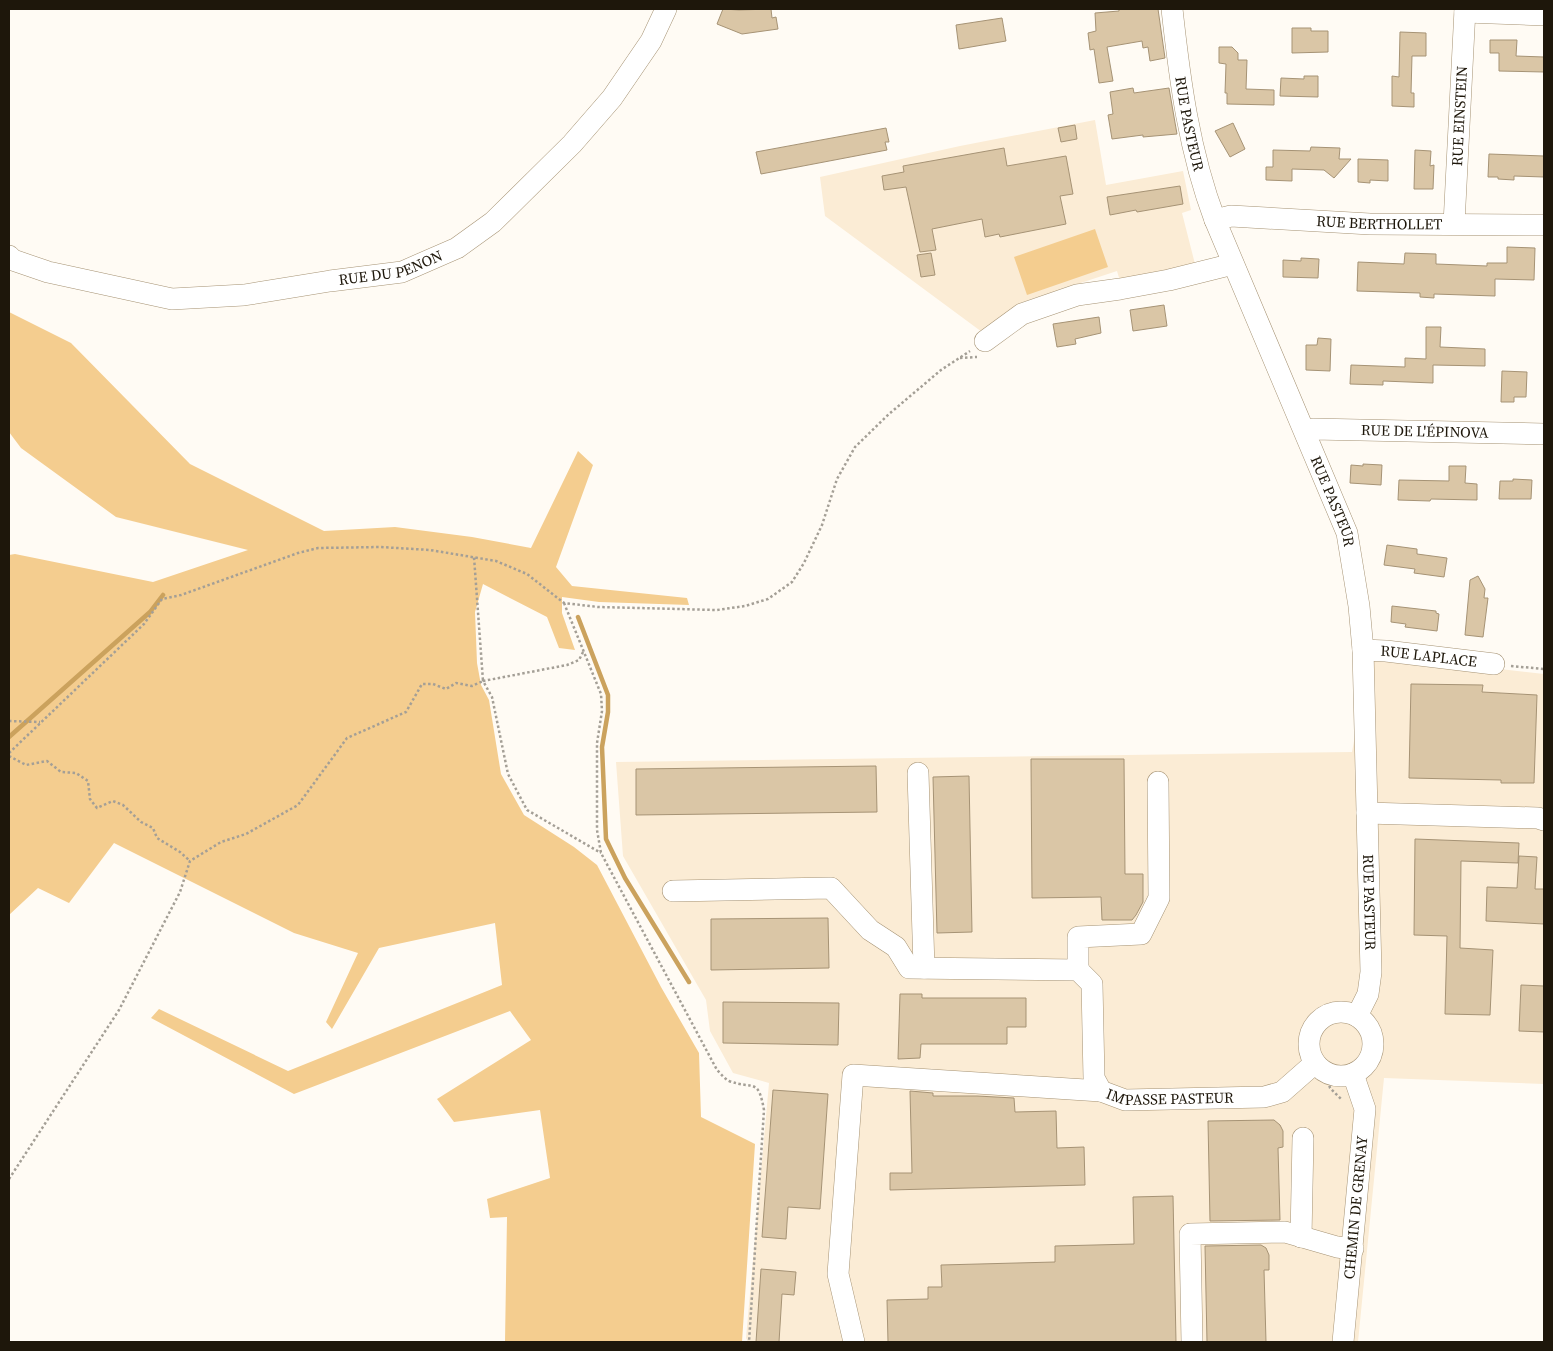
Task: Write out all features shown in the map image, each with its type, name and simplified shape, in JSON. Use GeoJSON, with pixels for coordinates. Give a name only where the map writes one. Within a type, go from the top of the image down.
{"type":"FeatureCollection","features":[{"type":"Feature","properties":{"kind":"street","name":"RUE DU PENON"},"geometry":{"type":"LineString","coordinates":[[9,256],[13,260],[48,272],[172,299],[244,295],[402,272],[457,248],[493,222],[572,144],[612,98],[651,41],[666,9]]}},
{"type":"Feature","properties":{"kind":"street","name":"RUE PASTEUR"},"geometry":{"type":"LineString","coordinates":[[1172,9],[1179,71],[1190,140],[1202,185],[1233,264],[1347,533],[1359,606],[1362,650],[1371,972],[1368,994],[1357,1016]]}},
{"type":"Feature","properties":{"kind":"street"},"geometry":{"type":"LineString","coordinates":[[1465,11],[1544,14]]}},
{"type":"Feature","properties":{"kind":"street","name":"RUE EINSTEIN"},"geometry":{"type":"LineString","coordinates":[[1454,224],[1465,11]]}},
{"type":"Feature","properties":{"kind":"street","name":"RUE BERTHOLLET"},"geometry":{"type":"LineString","coordinates":[[1215,220],[1232,216],[1370,224],[1544,225]]}},
{"type":"Feature","properties":{"kind":"street"},"geometry":{"type":"LineString","coordinates":[[985,341],[1022,314],[1077,295],[1169,280],[1233,264]]}},
{"type":"Feature","properties":{"kind":"street","name":"RUE DE L'ÉPINOVA"},"geometry":{"type":"LineString","coordinates":[[1305,431],[1313,429],[1544,434]]}},
{"type":"Feature","properties":{"kind":"street","name":"RUE LAPLACE"},"geometry":{"type":"LineString","coordinates":[[1362,650],[1386,651],[1494,664]]}},
{"type":"Feature","properties":{"kind":"street"},"geometry":{"type":"LineString","coordinates":[[917,968],[918,773]]}},
{"type":"Feature","properties":{"kind":"street"},"geometry":{"type":"LineString","coordinates":[[673,891],[831,888],[870,930],[896,947],[917,968],[1078,970],[1078,937],[1141,934],[1159,898],[1158,782]]}},
{"type":"Feature","properties":{"kind":"street"},"geometry":{"type":"LineString","coordinates":[[1367,813],[1538,818],[1544,820]]}},
{"type":"Feature","properties":{"kind":"street","name":"IMPASSE PASTEUR"},"geometry":{"type":"LineString","coordinates":[[1078,970],[1092,984],[1094,1078],[1101,1091],[1125,1100],[1264,1097],[1282,1092],[1316,1063]]}},
{"type":"Feature","properties":{"kind":"street"},"geometry":{"type":"LineString","coordinates":[[1348,1012],[1357,1016],[1365,1022],[1373,1041],[1372,1051],[1365,1065],[1353,1074],[1339,1076],[1326,1072],[1316,1063],[1311,1054],[1309,1045],[1310,1035],[1314,1026],[1329,1014],[1348,1012]]}},
{"type":"Feature","properties":{"kind":"street","name":"CHEMIN DE GRENAY"},"geometry":{"type":"LineString","coordinates":[[1343,1342],[1365,1109],[1353,1074]]}},
{"type":"Feature","properties":{"kind":"street"},"geometry":{"type":"LineString","coordinates":[[854,1342],[838,1274],[853,1075],[1101,1091]]}},
{"type":"Feature","properties":{"kind":"street"},"geometry":{"type":"LineString","coordinates":[[1301,1237],[1303,1138]]}},
{"type":"Feature","properties":{"kind":"street"},"geometry":{"type":"LineString","coordinates":[[1192,1342],[1190,1234],[1285,1232],[1338,1247],[1353,1249]]}},
{"type":"Feature","properties":{"kind":"path"},"geometry":{"type":"LineString","coordinates":[[190,860],[157,838],[153,828],[141,822],[123,805],[113,801],[97,808],[90,799],[88,781],[76,773],[61,772],[47,761],[26,765],[9,754],[144,624],[162,599],[180,595],[318,548],[380,547],[430,550],[496,561],[527,574],[564,602],[598,607],[717,610],[745,606],[768,599],[792,582],[804,563],[822,525],[837,479],[855,447],[889,414],[941,370],[985,341]]}},
{"type":"Feature","properties":{"kind":"path"},"geometry":{"type":"LineString","coordinates":[[474,557],[483,682],[492,697],[508,774],[527,810],[601,853]]}},
{"type":"Feature","properties":{"kind":"path"},"geometry":{"type":"LineString","coordinates":[[564,602],[602,694],[602,711],[597,743],[597,830],[601,853],[717,1070],[728,1080],[754,1085],[761,1092],[764,1110],[749,1342]]}},
{"type":"Feature","properties":{"kind":"path"},"geometry":{"type":"LineString","coordinates":[[9,1179],[119,1010],[180,892],[190,860],[221,842],[246,834],[298,805],[347,738],[406,712],[422,684],[433,684],[446,689],[456,683],[472,686],[483,682],[567,665],[579,660],[584,651]]}},
{"type":"Feature","properties":{"kind":"path"},"geometry":{"type":"LineString","coordinates":[[1494,664],[1544,669]]}},
{"type":"Feature","properties":{"kind":"path"},"geometry":{"type":"LineString","coordinates":[[9,720],[41,722]]}},
{"type":"Feature","properties":{"kind":"shaded area"},"geometry":{"type":"Polygon","coordinates":[[[1095,120],[1106,185],[1183,171],[1191,210],[1182,213],[1195,264],[1120,281],[1117,271],[1020,303],[982,332],[825,216],[820,177],[960,146],[1095,120]]]}},
{"type":"Feature","properties":{"kind":"shaded area"},"geometry":{"type":"Polygon","coordinates":[[[1095,229],[1108,267],[1027,295],[1014,257],[1095,229]]]}},
{"type":"Feature","properties":{"kind":"shaded area"},"geometry":{"type":"Polygon","coordinates":[[[9,312],[71,343],[190,464],[324,531],[395,527],[472,537],[531,548],[578,451],[593,465],[556,567],[572,586],[687,598],[689,605],[599,602],[562,597],[562,613],[575,650],[559,648],[547,617],[483,584],[475,612],[477,663],[481,685],[489,700],[501,774],[524,815],[574,847],[597,865],[661,987],[699,1053],[701,1117],[755,1144],[742,1342],[505,1342],[507,1217],[490,1218],[487,1199],[550,1178],[540,1110],[454,1122],[437,1099],[531,1040],[510,1011],[294,1094],[151,1018],[159,1009],[288,1071],[502,985],[495,923],[379,948],[332,1029],[326,1022],[358,953],[294,933],[114,843],[69,903],[38,888],[9,915],[9,555],[15,554],[153,582],[248,550],[116,517],[21,448],[9,432],[9,312]]]}},
{"type":"Feature","properties":{"kind":"shaded area"},"geometry":{"type":"Polygon","coordinates":[[[1370,654],[1544,674],[1544,1084],[1384,1078],[1358,1342],[748,1342],[746,1338],[769,1083],[733,1073],[710,1031],[706,1000],[623,856],[616,762],[1352,752],[1370,654]]]}},
{"type":"Feature","properties":{"kind":"building"},"geometry":{"type":"Polygon","coordinates":[[[723,9],[771,9],[772,18],[776,17],[778,29],[742,34],[717,24],[723,9]]]}},
{"type":"Feature","properties":{"kind":"building"},"geometry":{"type":"Polygon","coordinates":[[[1119,9],[1158,9],[1165,58],[1150,61],[1148,47],[1143,48],[1142,41],[1107,47],[1113,81],[1099,83],[1094,49],[1090,50],[1088,33],[1096,31],[1095,13],[1119,11],[1119,9]]]}},
{"type":"Feature","properties":{"kind":"building"},"geometry":{"type":"Polygon","coordinates":[[[1002,18],[1006,41],[959,49],[956,25],[1002,18]]]}},
{"type":"Feature","properties":{"kind":"building"},"geometry":{"type":"Polygon","coordinates":[[[1292,28],[1311,28],[1311,31],[1328,31],[1328,52],[1292,53],[1292,28]]]}},
{"type":"Feature","properties":{"kind":"building"},"geometry":{"type":"Polygon","coordinates":[[[1400,32],[1426,33],[1426,56],[1412,56],[1411,93],[1414,93],[1414,107],[1392,106],[1392,76],[1399,77],[1400,32]]]}},
{"type":"Feature","properties":{"kind":"building"},"geometry":{"type":"Polygon","coordinates":[[[1490,40],[1517,40],[1516,56],[1544,57],[1544,72],[1499,71],[1499,53],[1490,53],[1490,40]]]}},
{"type":"Feature","properties":{"kind":"building"},"geometry":{"type":"Polygon","coordinates":[[[1219,47],[1232,47],[1238,53],[1238,60],[1247,60],[1246,89],[1274,90],[1274,105],[1227,104],[1227,93],[1225,93],[1226,64],[1219,63],[1219,47]]]}},
{"type":"Feature","properties":{"kind":"building"},"geometry":{"type":"Polygon","coordinates":[[[1304,76],[1318,76],[1318,97],[1280,96],[1281,78],[1304,79],[1304,76]]]}},
{"type":"Feature","properties":{"kind":"building"},"geometry":{"type":"Polygon","coordinates":[[[1133,88],[1134,93],[1169,88],[1177,134],[1143,137],[1143,135],[1112,139],[1108,115],[1113,114],[1110,92],[1133,88]]]}},
{"type":"Feature","properties":{"kind":"building"},"geometry":{"type":"Polygon","coordinates":[[[1233,123],[1245,149],[1230,157],[1215,131],[1233,123]]]}},
{"type":"Feature","properties":{"kind":"building"},"geometry":{"type":"Polygon","coordinates":[[[1075,125],[1077,139],[1061,142],[1058,128],[1075,125]]]}},
{"type":"Feature","properties":{"kind":"building"},"geometry":{"type":"Polygon","coordinates":[[[886,128],[889,142],[885,142],[887,150],[761,174],[756,152],[886,128]]]}},
{"type":"Feature","properties":{"kind":"building"},"geometry":{"type":"Polygon","coordinates":[[[1311,147],[1340,148],[1339,159],[1351,159],[1334,178],[1324,170],[1292,169],[1292,181],[1266,180],[1266,167],[1273,167],[1273,150],[1310,151],[1311,147]]]}},
{"type":"Feature","properties":{"kind":"building"},"geometry":{"type":"Polygon","coordinates":[[[1004,148],[1007,166],[1066,156],[1073,194],[1060,196],[1066,224],[1000,237],[999,234],[985,237],[982,219],[932,229],[936,250],[920,252],[906,187],[884,190],[882,176],[904,172],[903,166],[1004,148]]]}},
{"type":"Feature","properties":{"kind":"building"},"geometry":{"type":"Polygon","coordinates":[[[1415,150],[1431,151],[1430,166],[1434,165],[1433,189],[1414,189],[1415,150]]]}},
{"type":"Feature","properties":{"kind":"building"},"geometry":{"type":"Polygon","coordinates":[[[1489,154],[1544,156],[1544,177],[1514,176],[1514,180],[1488,177],[1489,154]]]}},
{"type":"Feature","properties":{"kind":"building"},"geometry":{"type":"Polygon","coordinates":[[[1358,159],[1388,160],[1388,181],[1370,180],[1370,183],[1358,182],[1358,159]]]}},
{"type":"Feature","properties":{"kind":"building"},"geometry":{"type":"Polygon","coordinates":[[[1180,186],[1183,204],[1110,215],[1107,197],[1180,186]]]}},
{"type":"Feature","properties":{"kind":"building"},"geometry":{"type":"Polygon","coordinates":[[[1507,247],[1535,248],[1534,280],[1495,279],[1495,296],[1434,294],[1434,298],[1420,297],[1420,293],[1357,291],[1358,262],[1404,264],[1405,253],[1436,254],[1436,264],[1487,266],[1487,263],[1507,263],[1507,247]]]}},
{"type":"Feature","properties":{"kind":"building"},"geometry":{"type":"Polygon","coordinates":[[[931,253],[935,275],[921,277],[917,255],[931,253]]]}},
{"type":"Feature","properties":{"kind":"building"},"geometry":{"type":"Polygon","coordinates":[[[1301,258],[1319,259],[1318,278],[1283,277],[1283,260],[1301,261],[1301,258]]]}},
{"type":"Feature","properties":{"kind":"building"},"geometry":{"type":"Polygon","coordinates":[[[1164,305],[1167,326],[1133,331],[1130,310],[1164,305]]]}},
{"type":"Feature","properties":{"kind":"building"},"geometry":{"type":"Polygon","coordinates":[[[1099,317],[1101,333],[1075,339],[1076,344],[1057,347],[1053,324],[1099,317]]]}},
{"type":"Feature","properties":{"kind":"building"},"geometry":{"type":"Polygon","coordinates":[[[1426,327],[1441,327],[1440,347],[1485,349],[1485,366],[1433,365],[1433,383],[1383,381],[1383,385],[1350,384],[1351,365],[1405,367],[1405,358],[1426,359],[1426,327]]]}},
{"type":"Feature","properties":{"kind":"building"},"geometry":{"type":"Polygon","coordinates":[[[1318,338],[1331,339],[1330,371],[1306,370],[1306,345],[1317,345],[1318,338]]]}},
{"type":"Feature","properties":{"kind":"building"},"geometry":{"type":"Polygon","coordinates":[[[1502,371],[1527,372],[1526,397],[1514,397],[1514,402],[1501,402],[1502,371]]]}},
{"type":"Feature","properties":{"kind":"building"},"geometry":{"type":"Polygon","coordinates":[[[1363,464],[1382,465],[1381,485],[1350,483],[1351,465],[1363,466],[1363,464]]]}},
{"type":"Feature","properties":{"kind":"building"},"geometry":{"type":"Polygon","coordinates":[[[1449,466],[1466,466],[1465,483],[1477,484],[1477,500],[1398,500],[1399,480],[1449,481],[1449,466]]]}},
{"type":"Feature","properties":{"kind":"building"},"geometry":{"type":"Polygon","coordinates":[[[1513,479],[1532,480],[1531,499],[1499,499],[1500,481],[1513,481],[1513,479]]]}},
{"type":"Feature","properties":{"kind":"building"},"geometry":{"type":"Polygon","coordinates":[[[1387,545],[1417,549],[1417,554],[1447,558],[1444,577],[1414,573],[1415,569],[1384,565],[1387,545]]]}},
{"type":"Feature","properties":{"kind":"building"},"geometry":{"type":"Polygon","coordinates":[[[1478,576],[1485,589],[1484,598],[1488,598],[1483,637],[1465,635],[1470,580],[1478,576]]]}},
{"type":"Feature","properties":{"kind":"building"},"geometry":{"type":"Polygon","coordinates":[[[1392,606],[1436,611],[1439,614],[1437,631],[1405,627],[1406,624],[1391,622],[1392,606]]]}},
{"type":"Feature","properties":{"kind":"building"},"geometry":{"type":"Polygon","coordinates":[[[1411,684],[1483,685],[1482,692],[1537,695],[1534,783],[1501,783],[1501,780],[1409,778],[1411,684]]]}},
{"type":"Feature","properties":{"kind":"building"},"geometry":{"type":"Polygon","coordinates":[[[1031,759],[1124,759],[1125,874],[1143,874],[1143,902],[1132,920],[1102,920],[1101,897],[1032,898],[1031,759]]]}},
{"type":"Feature","properties":{"kind":"building"},"geometry":{"type":"Polygon","coordinates":[[[876,766],[877,812],[636,815],[636,769],[876,766]]]}},
{"type":"Feature","properties":{"kind":"building"},"geometry":{"type":"Polygon","coordinates":[[[969,776],[972,932],[937,933],[933,777],[969,776]]]}},
{"type":"Feature","properties":{"kind":"building"},"geometry":{"type":"Polygon","coordinates":[[[1415,839],[1519,843],[1518,863],[1461,861],[1460,948],[1493,950],[1490,1015],[1445,1014],[1447,936],[1414,935],[1415,839]]]}},
{"type":"Feature","properties":{"kind":"building"},"geometry":{"type":"Polygon","coordinates":[[[1519,856],[1537,857],[1535,889],[1544,889],[1544,924],[1486,921],[1487,887],[1517,888],[1519,856]]]}},
{"type":"Feature","properties":{"kind":"building"},"geometry":{"type":"Polygon","coordinates":[[[828,918],[829,968],[711,970],[711,919],[828,918]]]}},
{"type":"Feature","properties":{"kind":"building"},"geometry":{"type":"Polygon","coordinates":[[[1521,985],[1544,986],[1544,1032],[1519,1031],[1521,985]]]}},
{"type":"Feature","properties":{"kind":"building"},"geometry":{"type":"Polygon","coordinates":[[[900,994],[922,994],[922,998],[1026,998],[1026,1027],[1007,1027],[1007,1044],[921,1044],[920,1058],[898,1059],[900,994]]]}},
{"type":"Feature","properties":{"kind":"building"},"geometry":{"type":"Polygon","coordinates":[[[723,1002],[839,1003],[838,1045],[723,1043],[723,1002]]]}},
{"type":"Feature","properties":{"kind":"building"},"geometry":{"type":"Polygon","coordinates":[[[773,1090],[828,1094],[820,1209],[788,1207],[786,1239],[762,1237],[773,1090]]]}},
{"type":"Feature","properties":{"kind":"building"},"geometry":{"type":"Polygon","coordinates":[[[910,1091],[933,1093],[933,1096],[1014,1098],[1015,1112],[1056,1111],[1057,1148],[1084,1147],[1085,1185],[890,1190],[890,1173],[912,1173],[910,1091]]]}},
{"type":"Feature","properties":{"kind":"building"},"geometry":{"type":"Polygon","coordinates":[[[1274,1120],[1283,1131],[1283,1147],[1278,1148],[1280,1220],[1210,1221],[1208,1121],[1274,1120]]]}},
{"type":"Feature","properties":{"kind":"building"},"geometry":{"type":"Polygon","coordinates":[[[1173,1196],[1176,1342],[888,1342],[887,1300],[928,1299],[928,1287],[942,1287],[941,1265],[1055,1262],[1055,1246],[1134,1244],[1133,1197],[1173,1196]]]}},
{"type":"Feature","properties":{"kind":"building"},"geometry":{"type":"Polygon","coordinates":[[[1261,1245],[1266,1248],[1269,1255],[1269,1270],[1264,1270],[1266,1342],[1207,1342],[1205,1246],[1261,1245]]]}},
{"type":"Feature","properties":{"kind":"building"},"geometry":{"type":"Polygon","coordinates":[[[761,1269],[796,1272],[794,1295],[782,1294],[779,1342],[756,1342],[761,1269]]]}},
{"type":"Feature","properties":{"kind":"waterway"},"geometry":{"type":"LineString","coordinates":[[9,737],[150,612],[163,595]]}},
{"type":"Feature","properties":{"kind":"waterway"},"geometry":{"type":"LineString","coordinates":[[578,617],[608,695],[608,712],[602,747],[606,839],[625,878],[689,982]]}}]}
